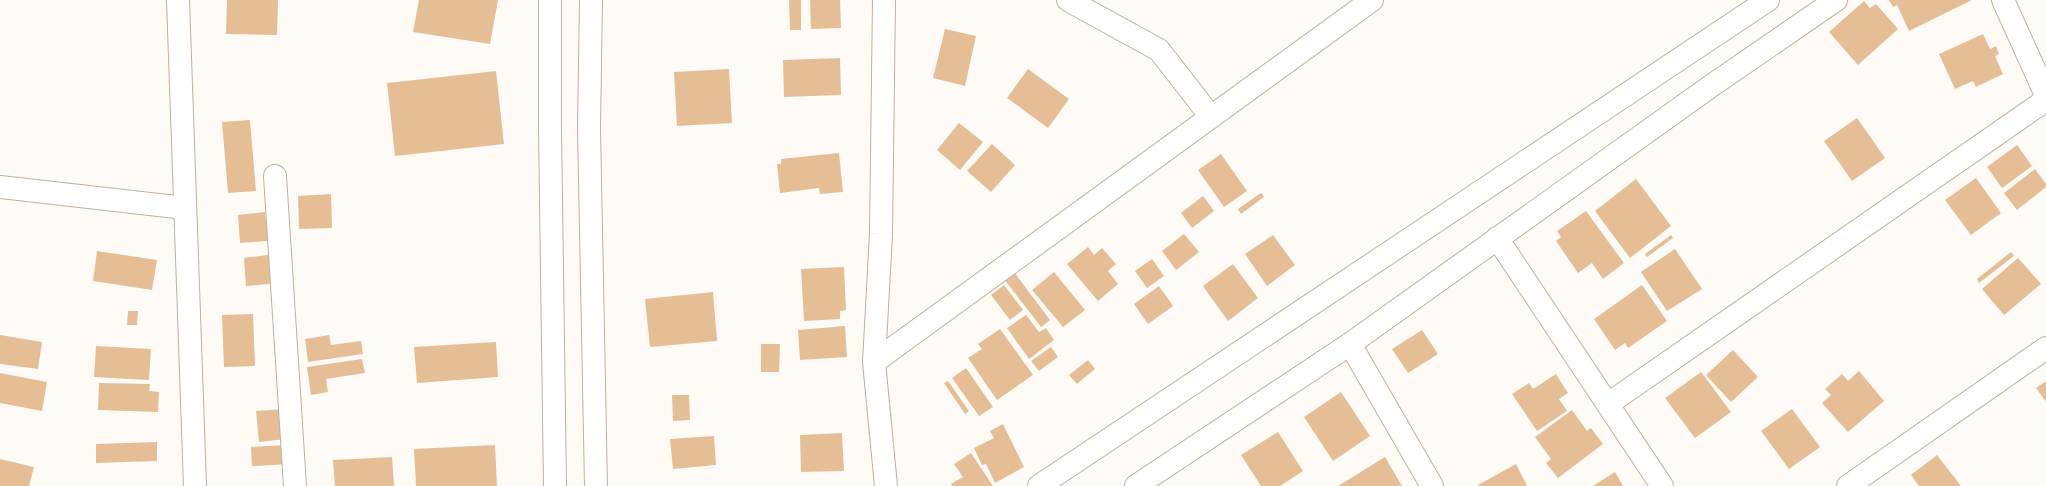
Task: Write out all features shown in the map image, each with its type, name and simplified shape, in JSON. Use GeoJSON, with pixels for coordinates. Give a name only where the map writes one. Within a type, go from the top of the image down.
{"type":"FeatureCollection","features":[{"type":"Feature","properties":{"kind":"street"},"geometry":{"type":"LineString","coordinates":[[178,0],[195,486]]}},
{"type":"Feature","properties":{"kind":"street"},"geometry":{"type":"LineString","coordinates":[[550,0],[550,126],[555,486]]}},
{"type":"Feature","properties":{"kind":"street"},"geometry":{"type":"LineString","coordinates":[[591,0],[589,127],[596,486]]}},
{"type":"Feature","properties":{"kind":"street"},"geometry":{"type":"LineString","coordinates":[[884,0],[881,234],[874,362],[886,486]]}},
{"type":"Feature","properties":{"kind":"street"},"geometry":{"type":"LineString","coordinates":[[1068,0],[1159,50],[1211,117]]}},
{"type":"Feature","properties":{"kind":"street"},"geometry":{"type":"LineString","coordinates":[[874,362],[1372,0]]}},
{"type":"Feature","properties":{"kind":"street"},"geometry":{"type":"LineString","coordinates":[[1039,486],[1768,0]]}},
{"type":"Feature","properties":{"kind":"street"},"geometry":{"type":"LineString","coordinates":[[1136,486],[1350,344],[1711,86],[1836,0]]}},
{"type":"Feature","properties":{"kind":"street"},"geometry":{"type":"LineString","coordinates":[[2003,0],[2046,95]]}},
{"type":"Feature","properties":{"kind":"street"},"geometry":{"type":"LineString","coordinates":[[1608,404],[2046,100]]}},
{"type":"Feature","properties":{"kind":"street"},"geometry":{"type":"LineString","coordinates":[[275,176],[295,486]]}},
{"type":"Feature","properties":{"kind":"street"},"geometry":{"type":"LineString","coordinates":[[0,187],[185,208]]}},
{"type":"Feature","properties":{"kind":"street"},"geometry":{"type":"LineString","coordinates":[[1498,238],[1662,486]]}},
{"type":"Feature","properties":{"kind":"street"},"geometry":{"type":"LineString","coordinates":[[1350,344],[1432,486]]}},
{"type":"Feature","properties":{"kind":"street"},"geometry":{"type":"LineString","coordinates":[[1848,486],[2046,348]]}},
{"type":"Feature","properties":{"kind":"building"},"geometry":{"type":"Polygon","coordinates":[[[227,0],[278,0],[277,35],[226,34],[227,0]]]}},
{"type":"Feature","properties":{"kind":"building"},"geometry":{"type":"Polygon","coordinates":[[[419,0],[498,0],[490,44],[413,32],[419,0]]]}},
{"type":"Feature","properties":{"kind":"building"},"geometry":{"type":"Polygon","coordinates":[[[789,0],[801,0],[801,30],[790,30],[789,0]]]}},
{"type":"Feature","properties":{"kind":"building"},"geometry":{"type":"Polygon","coordinates":[[[810,0],[840,0],[841,28],[811,29],[810,0]]]}},
{"type":"Feature","properties":{"kind":"building"},"geometry":{"type":"Polygon","coordinates":[[[1889,0],[1972,0],[1909,31],[1897,5],[1893,7],[1889,0]]]}},
{"type":"Feature","properties":{"kind":"building"},"geometry":{"type":"Polygon","coordinates":[[[1864,1],[1870,8],[1876,4],[1898,29],[1858,65],[1829,32],[1864,1]]]}},
{"type":"Feature","properties":{"kind":"building"},"geometry":{"type":"Polygon","coordinates":[[[945,29],[976,36],[965,86],[933,78],[945,29]]]}},
{"type":"Feature","properties":{"kind":"building"},"geometry":{"type":"Polygon","coordinates":[[[1983,34],[1990,49],[1996,46],[1999,54],[1995,56],[2003,74],[1976,87],[1973,81],[1955,89],[1939,54],[1983,34]]]}},
{"type":"Feature","properties":{"kind":"building"},"geometry":{"type":"Polygon","coordinates":[[[840,58],[841,95],[784,97],[783,60],[840,58]]]}},
{"type":"Feature","properties":{"kind":"building"},"geometry":{"type":"Polygon","coordinates":[[[729,69],[732,123],[677,126],[674,72],[729,69]]]}},
{"type":"Feature","properties":{"kind":"building"},"geometry":{"type":"Polygon","coordinates":[[[1028,69],[1069,99],[1048,128],[1007,98],[1028,69]]]}},
{"type":"Feature","properties":{"kind":"building"},"geometry":{"type":"Polygon","coordinates":[[[496,71],[504,144],[395,156],[387,83],[496,71]]]}},
{"type":"Feature","properties":{"kind":"building"},"geometry":{"type":"Polygon","coordinates":[[[1857,118],[1885,158],[1852,181],[1824,141],[1857,118]]]}},
{"type":"Feature","properties":{"kind":"building"},"geometry":{"type":"Polygon","coordinates":[[[250,120],[256,191],[228,193],[222,122],[250,120]]]}},
{"type":"Feature","properties":{"kind":"building"},"geometry":{"type":"Polygon","coordinates":[[[959,123],[983,142],[960,170],[937,150],[959,123]]]}},
{"type":"Feature","properties":{"kind":"building"},"geometry":{"type":"Polygon","coordinates":[[[992,144],[1015,165],[991,192],[967,171],[992,144]]]}},
{"type":"Feature","properties":{"kind":"building"},"geometry":{"type":"Polygon","coordinates":[[[2017,145],[2032,166],[2002,188],[1987,167],[2017,145]]]}},
{"type":"Feature","properties":{"kind":"building"},"geometry":{"type":"Polygon","coordinates":[[[839,153],[843,192],[820,194],[819,188],[780,193],[777,164],[781,164],[781,159],[839,153]]]}},
{"type":"Feature","properties":{"kind":"building"},"geometry":{"type":"Polygon","coordinates":[[[1221,154],[1247,191],[1224,207],[1198,170],[1221,154]]]}},
{"type":"Feature","properties":{"kind":"building"},"geometry":{"type":"Polygon","coordinates":[[[2035,169],[2046,184],[2046,187],[2017,210],[2004,193],[2035,169]]]}},
{"type":"Feature","properties":{"kind":"building"},"geometry":{"type":"Polygon","coordinates":[[[1976,178],[2001,213],[1971,235],[1945,200],[1976,178]]]}},
{"type":"Feature","properties":{"kind":"building"},"geometry":{"type":"Polygon","coordinates":[[[1636,179],[1671,226],[1630,258],[1595,211],[1636,179]]]}},
{"type":"Feature","properties":{"kind":"building"},"geometry":{"type":"Polygon","coordinates":[[[1261,193],[1264,197],[1241,214],[1238,209],[1261,193]]]}},
{"type":"Feature","properties":{"kind":"building"},"geometry":{"type":"Polygon","coordinates":[[[331,194],[332,228],[299,229],[298,196],[331,194]]]}},
{"type":"Feature","properties":{"kind":"building"},"geometry":{"type":"Polygon","coordinates":[[[1203,196],[1214,211],[1192,228],[1181,213],[1203,196]]]}},
{"type":"Feature","properties":{"kind":"building"},"geometry":{"type":"Polygon","coordinates":[[[1586,211],[1624,263],[1603,279],[1592,263],[1578,273],[1556,241],[1561,237],[1557,231],[1586,211]]]}},
{"type":"Feature","properties":{"kind":"building"},"geometry":{"type":"Polygon","coordinates":[[[265,212],[268,241],[240,243],[238,215],[265,212]]]}},
{"type":"Feature","properties":{"kind":"building"},"geometry":{"type":"Polygon","coordinates":[[[1184,234],[1199,252],[1176,270],[1162,251],[1184,234]]]}},
{"type":"Feature","properties":{"kind":"building"},"geometry":{"type":"Polygon","coordinates":[[[1273,235],[1295,265],[1267,286],[1245,254],[1273,235]]]}},
{"type":"Feature","properties":{"kind":"building"},"geometry":{"type":"Polygon","coordinates":[[[1671,235],[1673,238],[1647,257],[1645,254],[1671,235]]]}},
{"type":"Feature","properties":{"kind":"building"},"geometry":{"type":"Polygon","coordinates":[[[1088,247],[1094,255],[1102,248],[1116,264],[1108,271],[1118,284],[1098,301],[1067,264],[1088,247]]]}},
{"type":"Feature","properties":{"kind":"building"},"geometry":{"type":"Polygon","coordinates":[[[1675,249],[1702,289],[1667,311],[1641,272],[1675,249]]]}},
{"type":"Feature","properties":{"kind":"building"},"geometry":{"type":"Polygon","coordinates":[[[97,251],[157,260],[152,290],[93,281],[97,251]]]}},
{"type":"Feature","properties":{"kind":"building"},"geometry":{"type":"Polygon","coordinates":[[[2011,252],[2014,256],[1979,283],[1977,279],[2011,252]]]}},
{"type":"Feature","properties":{"kind":"building"},"geometry":{"type":"Polygon","coordinates":[[[276,254],[279,283],[246,286],[244,258],[276,254]]]}},
{"type":"Feature","properties":{"kind":"building"},"geometry":{"type":"Polygon","coordinates":[[[2018,258],[2041,284],[2004,315],[1982,289],[2018,258]]]}},
{"type":"Feature","properties":{"kind":"building"},"geometry":{"type":"Polygon","coordinates":[[[1152,259],[1164,276],[1147,288],[1135,271],[1152,259]]]}},
{"type":"Feature","properties":{"kind":"building"},"geometry":{"type":"Polygon","coordinates":[[[1233,264],[1258,298],[1228,321],[1203,286],[1233,264]]]}},
{"type":"Feature","properties":{"kind":"building"},"geometry":{"type":"Polygon","coordinates":[[[844,267],[846,310],[840,311],[840,319],[804,321],[801,269],[844,267]]]}},
{"type":"Feature","properties":{"kind":"building"},"geometry":{"type":"Polygon","coordinates":[[[1014,272],[1050,320],[1041,327],[1004,279],[1014,272]]]}},
{"type":"Feature","properties":{"kind":"building"},"geometry":{"type":"Polygon","coordinates":[[[1054,272],[1085,310],[1063,327],[1032,290],[1054,272]]]}},
{"type":"Feature","properties":{"kind":"building"},"geometry":{"type":"Polygon","coordinates":[[[1004,285],[1023,310],[1010,320],[991,295],[1004,285]]]}},
{"type":"Feature","properties":{"kind":"building"},"geometry":{"type":"Polygon","coordinates":[[[1642,285],[1667,321],[1628,348],[1625,343],[1615,350],[1594,319],[1642,285]]]}},
{"type":"Feature","properties":{"kind":"building"},"geometry":{"type":"Polygon","coordinates":[[[1159,286],[1173,306],[1148,324],[1134,304],[1159,286]]]}},
{"type":"Feature","properties":{"kind":"building"},"geometry":{"type":"Polygon","coordinates":[[[713,292],[717,341],[650,347],[645,299],[713,292]]]}},
{"type":"Feature","properties":{"kind":"building"},"geometry":{"type":"Polygon","coordinates":[[[128,311],[138,311],[137,325],[127,325],[128,311]]]}},
{"type":"Feature","properties":{"kind":"building"},"geometry":{"type":"Polygon","coordinates":[[[253,314],[255,366],[224,367],[222,315],[253,314]]]}},
{"type":"Feature","properties":{"kind":"building"},"geometry":{"type":"Polygon","coordinates":[[[1026,315],[1039,332],[1046,328],[1054,340],[1029,359],[1007,328],[1026,315]]]}},
{"type":"Feature","properties":{"kind":"building"},"geometry":{"type":"Polygon","coordinates":[[[845,326],[847,357],[800,360],[798,330],[845,326]]]}},
{"type":"Feature","properties":{"kind":"building"},"geometry":{"type":"Polygon","coordinates":[[[1000,329],[1033,375],[997,400],[968,358],[982,349],[978,344],[1000,329]]]}},
{"type":"Feature","properties":{"kind":"building"},"geometry":{"type":"Polygon","coordinates":[[[1422,330],[1438,354],[1408,373],[1392,349],[1422,330]]]}},
{"type":"Feature","properties":{"kind":"building"},"geometry":{"type":"Polygon","coordinates":[[[0,335],[42,342],[38,369],[0,364],[0,335]]]}},
{"type":"Feature","properties":{"kind":"building"},"geometry":{"type":"Polygon","coordinates":[[[329,335],[331,345],[361,341],[363,354],[308,362],[305,339],[329,335]]]}},
{"type":"Feature","properties":{"kind":"building"},"geometry":{"type":"Polygon","coordinates":[[[496,342],[498,377],[417,383],[414,347],[496,342]]]}},
{"type":"Feature","properties":{"kind":"building"},"geometry":{"type":"Polygon","coordinates":[[[761,344],[780,344],[779,372],[761,372],[761,344]]]}},
{"type":"Feature","properties":{"kind":"building"},"geometry":{"type":"Polygon","coordinates":[[[96,346],[151,349],[149,380],[94,377],[96,346]]]}},
{"type":"Feature","properties":{"kind":"building"},"geometry":{"type":"Polygon","coordinates":[[[1051,347],[1058,357],[1039,371],[1031,361],[1051,347]]]}},
{"type":"Feature","properties":{"kind":"building"},"geometry":{"type":"Polygon","coordinates":[[[1733,350],[1758,377],[1731,402],[1706,375],[1733,350]]]}},
{"type":"Feature","properties":{"kind":"building"},"geometry":{"type":"Polygon","coordinates":[[[362,359],[365,373],[326,379],[328,392],[311,395],[307,367],[362,359]]]}},
{"type":"Feature","properties":{"kind":"building"},"geometry":{"type":"Polygon","coordinates":[[[1088,360],[1095,369],[1077,384],[1069,375],[1088,360]]]}},
{"type":"Feature","properties":{"kind":"building"},"geometry":{"type":"Polygon","coordinates":[[[966,368],[993,407],[979,416],[952,378],[966,368]]]}},
{"type":"Feature","properties":{"kind":"building"},"geometry":{"type":"Polygon","coordinates":[[[1859,371],[1884,401],[1848,432],[1822,403],[1831,395],[1825,389],[1842,374],[1848,381],[1859,371]]]}},
{"type":"Feature","properties":{"kind":"building"},"geometry":{"type":"Polygon","coordinates":[[[1701,372],[1731,412],[1695,438],[1665,398],[1701,372]]]}},
{"type":"Feature","properties":{"kind":"building"},"geometry":{"type":"Polygon","coordinates":[[[0,373],[47,382],[42,411],[0,403],[0,373]]]}},
{"type":"Feature","properties":{"kind":"building"},"geometry":{"type":"Polygon","coordinates":[[[1556,374],[1568,393],[1559,399],[1567,411],[1537,431],[1512,394],[1529,383],[1533,389],[1556,374]]]}},
{"type":"Feature","properties":{"kind":"building"},"geometry":{"type":"Polygon","coordinates":[[[948,381],[969,411],[965,414],[944,383],[948,381]]]}},
{"type":"Feature","properties":{"kind":"building"},"geometry":{"type":"Polygon","coordinates":[[[2046,381],[2046,402],[2036,388],[2046,381]]]}},
{"type":"Feature","properties":{"kind":"building"},"geometry":{"type":"Polygon","coordinates":[[[99,383],[150,384],[149,391],[159,392],[158,412],[98,410],[99,383]]]}},
{"type":"Feature","properties":{"kind":"building"},"geometry":{"type":"Polygon","coordinates":[[[1341,392],[1370,436],[1333,461],[1304,417],[1341,392]]]}},
{"type":"Feature","properties":{"kind":"building"},"geometry":{"type":"Polygon","coordinates":[[[672,395],[689,395],[690,420],[673,421],[672,395]]]}},
{"type":"Feature","properties":{"kind":"building"},"geometry":{"type":"Polygon","coordinates":[[[283,409],[286,439],[259,442],[256,411],[283,409]]]}},
{"type":"Feature","properties":{"kind":"building"},"geometry":{"type":"Polygon","coordinates":[[[1792,409],[1820,447],[1789,469],[1761,431],[1792,409]]]}},
{"type":"Feature","properties":{"kind":"building"},"geometry":{"type":"Polygon","coordinates":[[[1572,410],[1587,431],[1591,428],[1603,444],[1558,478],[1546,463],[1551,459],[1535,437],[1572,410]]]}},
{"type":"Feature","properties":{"kind":"building"},"geometry":{"type":"Polygon","coordinates":[[[1003,424],[1024,467],[995,483],[986,464],[982,465],[974,448],[994,438],[990,431],[1003,424]]]}},
{"type":"Feature","properties":{"kind":"building"},"geometry":{"type":"Polygon","coordinates":[[[1278,432],[1303,471],[1280,486],[1261,486],[1241,455],[1278,432]]]}},
{"type":"Feature","properties":{"kind":"building"},"geometry":{"type":"Polygon","coordinates":[[[842,433],[844,471],[801,472],[800,435],[842,433]]]}},
{"type":"Feature","properties":{"kind":"building"},"geometry":{"type":"Polygon","coordinates":[[[714,436],[716,465],[673,469],[670,439],[714,436]]]}},
{"type":"Feature","properties":{"kind":"building"},"geometry":{"type":"Polygon","coordinates":[[[157,442],[157,461],[96,463],[96,444],[157,442]]]}},
{"type":"Feature","properties":{"kind":"building"},"geometry":{"type":"Polygon","coordinates":[[[290,445],[291,464],[252,466],[251,447],[290,445]]]}},
{"type":"Feature","properties":{"kind":"building"},"geometry":{"type":"Polygon","coordinates":[[[495,445],[497,486],[416,486],[414,449],[495,445]]]}},
{"type":"Feature","properties":{"kind":"building"},"geometry":{"type":"Polygon","coordinates":[[[971,453],[993,486],[952,486],[951,484],[963,477],[954,464],[971,453]]]}},
{"type":"Feature","properties":{"kind":"building"},"geometry":{"type":"Polygon","coordinates":[[[1937,455],[1961,486],[1919,486],[1911,475],[1937,455]]]}},
{"type":"Feature","properties":{"kind":"building"},"geometry":{"type":"Polygon","coordinates":[[[392,457],[394,486],[335,486],[333,460],[392,457]]]}},
{"type":"Feature","properties":{"kind":"building"},"geometry":{"type":"Polygon","coordinates":[[[1385,457],[1402,486],[1338,486],[1385,457]]]}},
{"type":"Feature","properties":{"kind":"building"},"geometry":{"type":"Polygon","coordinates":[[[0,459],[34,467],[29,486],[0,486],[0,459]]]}},
{"type":"Feature","properties":{"kind":"building"},"geometry":{"type":"Polygon","coordinates":[[[1516,464],[1527,486],[1478,485],[1516,464]]]}},
{"type":"Feature","properties":{"kind":"building"},"geometry":{"type":"Polygon","coordinates":[[[1615,472],[1623,486],[1593,486],[1615,472]]]}}]}
